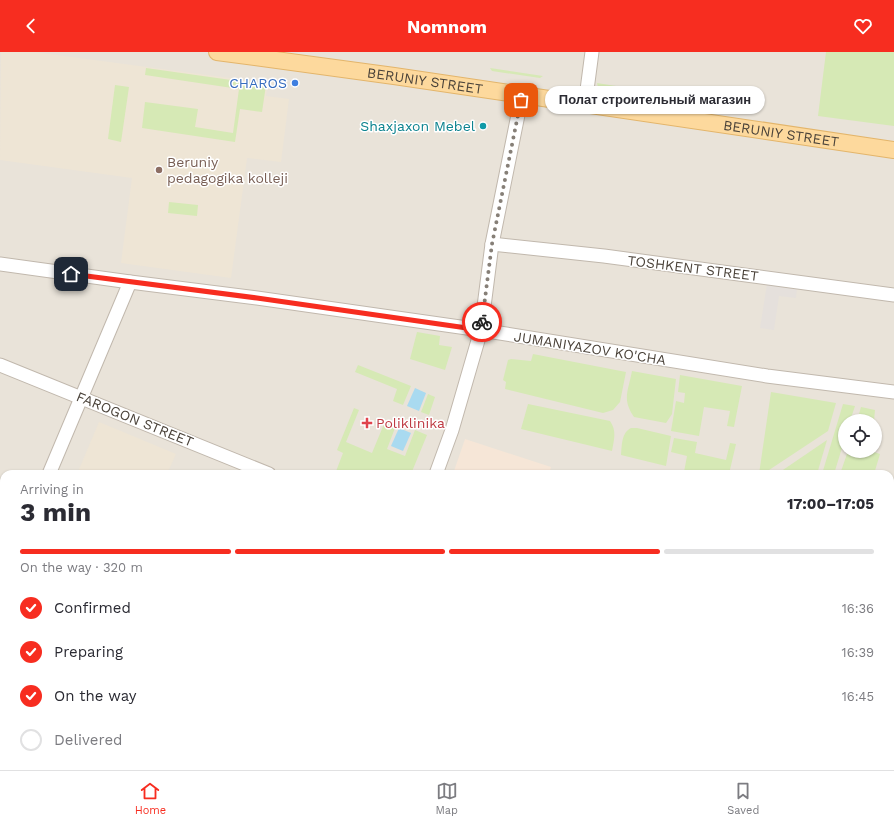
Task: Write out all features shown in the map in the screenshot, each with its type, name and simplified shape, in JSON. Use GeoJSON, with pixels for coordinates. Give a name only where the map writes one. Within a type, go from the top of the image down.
{"type":"FeatureCollection","features":[{"type":"Feature","properties":{"kind":"main road","name":"BERUNIY STREET"},"geometry":{"type":"LineString","coordinates":[[217,52],[894,150]]}},
{"type":"Feature","properties":{"kind":"street"},"geometry":{"type":"LineString","coordinates":[[584,105],[592,52]]}},
{"type":"Feature","properties":{"kind":"street"},"geometry":{"type":"LineString","coordinates":[[437,470],[452,430],[481,330],[492,244],[522,95]]}},
{"type":"Feature","properties":{"kind":"street","name":"TOSHKENT STREET"},"geometry":{"type":"LineString","coordinates":[[492,244],[619,258],[894,295]]}},
{"type":"Feature","properties":{"kind":"street","name":"JUMANIYAZOV KO'CHA"},"geometry":{"type":"LineString","coordinates":[[0,264],[257,298],[481,330],[767,376],[894,392]]}},
{"type":"Feature","properties":{"kind":"street"},"geometry":{"type":"LineString","coordinates":[[50,470],[130,282]]}},
{"type":"Feature","properties":{"kind":"street","name":"FAROGON STREET"},"geometry":{"type":"LineString","coordinates":[[0,365],[259,470]]}},
{"type":"Feature","properties":{"kind":"shaded area"},"geometry":{"type":"Polygon","coordinates":[[[0,52],[894,52],[894,470],[0,470],[0,52]]]}},
{"type":"Feature","properties":{"kind":"shaded area","name":"Beruniy pedagogika kolleji"},"geometry":{"type":"Polygon","coordinates":[[[1,52],[34,52],[268,83],[266,96],[289,99],[281,162],[247,158],[231,278],[121,263],[132,178],[0,160],[1,52]]]}},
{"type":"Feature","properties":{"kind":"shaded area"},"geometry":{"type":"Polygon","coordinates":[[[767,284],[797,289],[796,298],[779,296],[774,330],[760,328],[767,284]]]}},
{"type":"Feature","properties":{"kind":"shaded area"},"geometry":{"type":"Polygon","coordinates":[[[99,422],[176,454],[169,470],[79,470],[99,422]]]}},
{"type":"Feature","properties":{"kind":"shaded area"},"geometry":{"type":"Polygon","coordinates":[[[465,439],[551,467],[550,470],[454,470],[465,439]]]}},
{"type":"Feature","properties":{"kind":"green space"},"geometry":{"type":"Polygon","coordinates":[[[826,52],[894,52],[894,126],[818,116],[826,52]]]}},
{"type":"Feature","properties":{"kind":"green space"},"geometry":{"type":"Polygon","coordinates":[[[146,68],[266,85],[262,112],[240,109],[235,142],[142,128],[145,102],[198,109],[195,127],[233,133],[239,89],[145,75],[146,68]]]}},
{"type":"Feature","properties":{"kind":"green space"},"geometry":{"type":"Polygon","coordinates":[[[490,68],[543,76],[540,78],[492,71],[490,68]]]}},
{"type":"Feature","properties":{"kind":"green space"},"geometry":{"type":"Polygon","coordinates":[[[597,83],[635,89],[632,92],[598,87],[597,83]]]}},
{"type":"Feature","properties":{"kind":"green space"},"geometry":{"type":"Polygon","coordinates":[[[115,85],[129,87],[121,142],[108,139],[115,85]]]}},
{"type":"Feature","properties":{"kind":"green space"},"geometry":{"type":"Polygon","coordinates":[[[644,91],[682,97],[679,99],[646,94],[644,91]]]}},
{"type":"Feature","properties":{"kind":"green space"},"geometry":{"type":"Polygon","coordinates":[[[687,97],[725,103],[722,106],[688,100],[687,97]]]}},
{"type":"Feature","properties":{"kind":"green space"},"geometry":{"type":"Polygon","coordinates":[[[169,202],[198,205],[197,216],[168,213],[169,202]]]}},
{"type":"Feature","properties":{"kind":"green space"},"geometry":{"type":"Polygon","coordinates":[[[417,332],[440,336],[439,345],[452,347],[445,370],[410,359],[417,332]]]}},
{"type":"Feature","properties":{"kind":"green space"},"geometry":{"type":"Polygon","coordinates":[[[533,354],[626,372],[620,402],[613,410],[603,413],[505,389],[506,382],[503,380],[508,360],[531,361],[533,354]]]}},
{"type":"Feature","properties":{"kind":"green space"},"geometry":{"type":"Polygon","coordinates":[[[358,365],[411,386],[403,405],[393,401],[397,389],[355,372],[358,365]]]}},
{"type":"Feature","properties":{"kind":"green space"},"geometry":{"type":"Polygon","coordinates":[[[632,371],[676,379],[672,414],[666,423],[634,417],[630,411],[627,395],[632,371]]]}},
{"type":"Feature","properties":{"kind":"green space"},"geometry":{"type":"Polygon","coordinates":[[[680,375],[742,386],[734,427],[727,426],[730,411],[704,407],[699,436],[671,431],[676,401],[684,403],[685,393],[678,392],[680,375]]]}},
{"type":"Feature","properties":{"kind":"green space"},"geometry":{"type":"Polygon","coordinates":[[[771,392],[836,403],[828,431],[769,470],[760,470],[771,392]]]}},
{"type":"Feature","properties":{"kind":"green space"},"geometry":{"type":"Polygon","coordinates":[[[428,394],[435,397],[429,415],[421,412],[428,394]]]}},
{"type":"Feature","properties":{"kind":"green space"},"geometry":{"type":"Polygon","coordinates":[[[528,404],[610,421],[614,428],[612,451],[521,429],[528,404]]]}},
{"type":"Feature","properties":{"kind":"green space"},"geometry":{"type":"Polygon","coordinates":[[[843,404],[855,406],[852,414],[840,414],[843,404]]]}},
{"type":"Feature","properties":{"kind":"green space"},"geometry":{"type":"Polygon","coordinates":[[[861,407],[875,410],[875,414],[859,414],[861,407]]]}},
{"type":"Feature","properties":{"kind":"green space"},"geometry":{"type":"Polygon","coordinates":[[[354,408],[359,410],[346,442],[372,453],[384,424],[395,428],[387,449],[405,456],[415,430],[427,435],[413,470],[337,470],[343,453],[337,450],[354,408]]]}},
{"type":"Feature","properties":{"kind":"green space"},"geometry":{"type":"Polygon","coordinates":[[[838,421],[839,458],[835,470],[823,470],[838,421]]]}},
{"type":"Feature","properties":{"kind":"green space"},"geometry":{"type":"Polygon","coordinates":[[[631,428],[671,436],[666,466],[621,455],[625,433],[631,428]]]}},
{"type":"Feature","properties":{"kind":"green space"},"geometry":{"type":"Polygon","coordinates":[[[674,438],[697,442],[695,453],[726,460],[730,443],[736,444],[730,470],[684,470],[687,456],[671,452],[674,438]]]}},
{"type":"Feature","properties":{"kind":"green space"},"geometry":{"type":"Polygon","coordinates":[[[827,440],[818,470],[783,470],[827,440]]]}},
{"type":"Feature","properties":{"kind":"green space"},"geometry":{"type":"Polygon","coordinates":[[[846,458],[879,458],[875,470],[841,470],[846,458]]]}},
{"type":"Feature","properties":{"kind":"water"},"geometry":{"type":"Polygon","coordinates":[[[415,388],[426,393],[419,411],[407,406],[415,388]]]}},
{"type":"Feature","properties":{"kind":"water"},"geometry":{"type":"Polygon","coordinates":[[[399,428],[411,433],[403,451],[391,446],[399,428]]]}},
{"type":"Feature","properties":{"kind":"way so far"},"geometry":{"type":"LineString","coordinates":[[482,322],[492,244],[521,100]]}},
{"type":"Feature","properties":{"kind":"place","name":"CHAROS"},"geometry":{"type":"Point","coordinates":[295,83]}},
{"type":"Feature","properties":{"kind":"place","name":"Полат строительный магазин"},"geometry":{"type":"Point","coordinates":[521,100]}},
{"type":"Feature","properties":{"kind":"place","name":"Shaxjaxon Mebel"},"geometry":{"type":"Point","coordinates":[483,126]}},
{"type":"Feature","properties":{"kind":"place","name":"Beruniy pedagogika kolleji"},"geometry":{"type":"Point","coordinates":[159,170]}},
{"type":"Feature","properties":{"kind":"place","name":"Poliklinika"},"geometry":{"type":"Point","coordinates":[367,423]}},
{"type":"Feature","properties":{"kind":"route"},"geometry":{"type":"LineString","coordinates":[[71,274],[257,298],[481,330],[482,322]]}}]}
